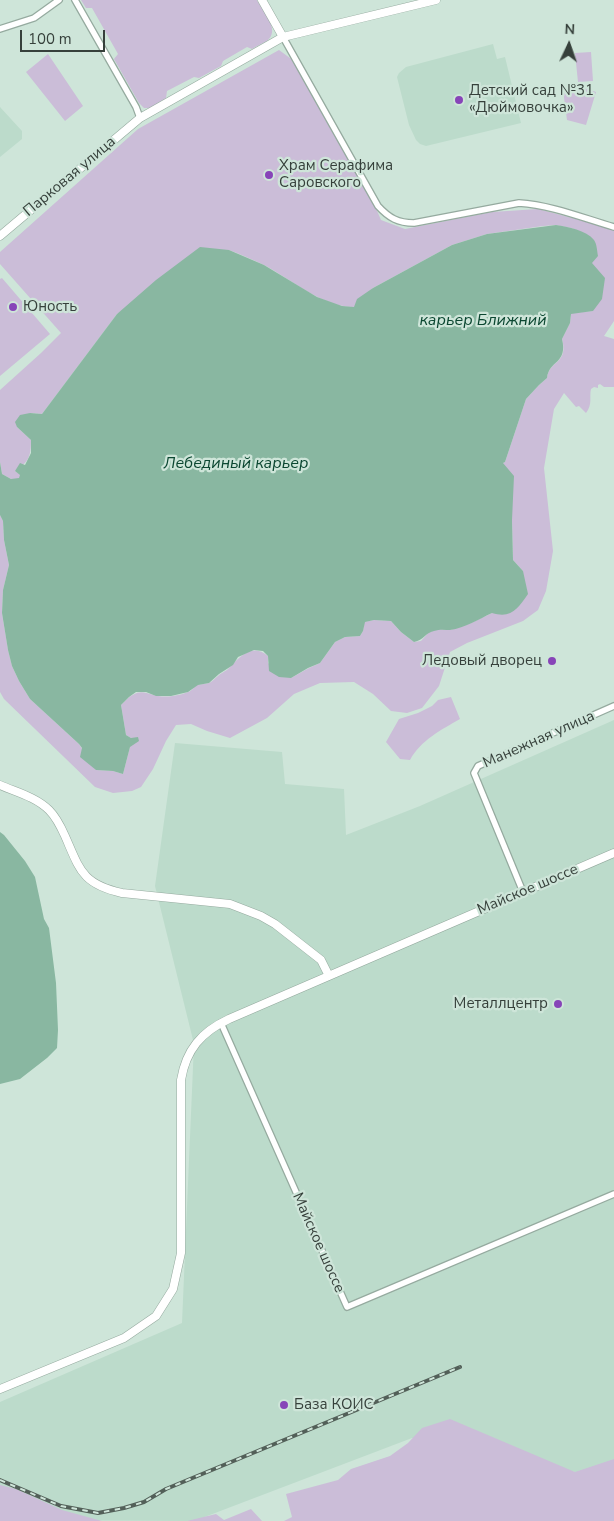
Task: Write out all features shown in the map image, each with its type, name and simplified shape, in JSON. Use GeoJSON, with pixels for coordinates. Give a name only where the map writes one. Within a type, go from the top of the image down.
{"type":"FeatureCollection","features":[{"type":"Feature","properties":{"kind":"street"},"geometry":{"type":"LineString","coordinates":[[0,29],[34,18],[59,0]]}},
{"type":"Feature","properties":{"kind":"street"},"geometry":{"type":"LineString","coordinates":[[75,0],[136,107],[140,118]]}},
{"type":"Feature","properties":{"kind":"street"},"geometry":{"type":"LineString","coordinates":[[262,0],[378,206],[392,219],[404,223],[414,223],[519,203],[545,207],[614,227]]}},
{"type":"Feature","properties":{"kind":"street","name":"Парковая улица"},"geometry":{"type":"LineString","coordinates":[[0,236],[140,118],[283,38],[408,3],[436,0]]}},
{"type":"Feature","properties":{"kind":"street","name":"Манежная улица"},"geometry":{"type":"LineString","coordinates":[[523,892],[474,773],[478,766],[614,706]]}},
{"type":"Feature","properties":{"kind":"street"},"geometry":{"type":"LineString","coordinates":[[0,785],[29,797],[47,808],[62,829],[79,868],[84,875],[97,885],[109,891],[122,893],[230,904],[261,916],[275,924],[317,956],[329,976]]}},
{"type":"Feature","properties":{"kind":"street","name":"Майское шоссе"},"geometry":{"type":"LineString","coordinates":[[0,1389],[124,1338],[156,1316],[173,1289],[181,1253],[180,1104],[183,1068],[187,1057],[201,1036],[221,1023],[614,853]]}},
{"type":"Feature","properties":{"kind":"street","name":"Майское шоссе"},"geometry":{"type":"LineString","coordinates":[[221,1023],[347,1307],[614,1194]]}},
{"type":"Feature","properties":{"kind":"shaded area"},"geometry":{"type":"Polygon","coordinates":[[[81,0],[257,0],[270,20],[272,32],[271,37],[267,41],[252,49],[247,47],[223,61],[221,66],[199,78],[194,77],[167,91],[166,98],[150,108],[144,108],[139,103],[114,59],[118,54],[92,8],[86,8],[81,0]]]}},
{"type":"Feature","properties":{"kind":"shaded area","name":"Детский сад №31 «Дюймовочка»"},"geometry":{"type":"Polygon","coordinates":[[[493,44],[497,59],[505,57],[521,123],[426,146],[420,144],[409,125],[397,77],[399,73],[406,67],[493,44]]]}},
{"type":"Feature","properties":{"kind":"shaded area"},"geometry":{"type":"Polygon","coordinates":[[[279,50],[294,61],[381,220],[405,229],[492,212],[538,209],[614,229],[614,321],[604,336],[614,339],[614,387],[604,387],[600,384],[598,388],[594,387],[591,389],[590,404],[586,413],[579,406],[576,407],[564,393],[554,409],[544,468],[553,551],[546,591],[538,610],[523,621],[467,643],[450,652],[439,686],[422,708],[407,713],[391,711],[373,694],[354,682],[320,683],[294,694],[267,718],[230,738],[191,724],[176,725],[153,769],[141,787],[132,791],[113,793],[95,787],[4,699],[0,692],[0,515],[3,521],[4,540],[9,565],[3,590],[2,613],[12,666],[19,681],[30,699],[79,744],[96,770],[113,771],[123,774],[131,738],[126,735],[121,705],[135,694],[140,692],[164,697],[186,693],[197,685],[210,682],[251,651],[262,652],[268,656],[268,663],[291,678],[320,663],[335,642],[345,637],[360,636],[363,631],[364,622],[374,620],[391,621],[414,642],[421,641],[429,632],[438,629],[450,630],[492,613],[523,571],[513,560],[512,520],[503,463],[505,462],[526,399],[547,378],[551,368],[561,358],[563,353],[562,339],[570,323],[571,313],[593,311],[592,263],[581,232],[556,225],[487,234],[452,245],[373,288],[355,307],[343,306],[320,298],[266,266],[229,250],[117,314],[42,414],[30,413],[17,427],[31,440],[28,458],[15,471],[21,475],[19,479],[11,479],[2,474],[0,462],[0,390],[61,333],[0,264],[0,252],[138,129],[279,50]]]}},
{"type":"Feature","properties":{"kind":"shaded area"},"geometry":{"type":"Polygon","coordinates":[[[591,52],[593,81],[578,82],[575,53],[591,52]]]}},
{"type":"Feature","properties":{"kind":"shaded area"},"geometry":{"type":"Polygon","coordinates":[[[48,54],[83,106],[65,121],[26,72],[48,54]]]}},
{"type":"Feature","properties":{"kind":"shaded area"},"geometry":{"type":"Polygon","coordinates":[[[574,85],[596,92],[586,125],[567,120],[563,90],[574,85]]]}},
{"type":"Feature","properties":{"kind":"shaded area"},"geometry":{"type":"Polygon","coordinates":[[[0,107],[22,131],[22,139],[0,157],[0,107]]]}},
{"type":"Feature","properties":{"kind":"shaded area","name":"Юность"},"geometry":{"type":"Polygon","coordinates":[[[2,278],[50,334],[0,376],[0,279],[2,278]]]}},
{"type":"Feature","properties":{"kind":"shaded area"},"geometry":{"type":"Polygon","coordinates":[[[451,697],[460,719],[426,741],[410,760],[400,759],[386,742],[399,719],[418,713],[432,706],[438,700],[451,697]]]}},
{"type":"Feature","properties":{"kind":"shaded area"},"geometry":{"type":"Polygon","coordinates":[[[614,720],[614,1486],[575,1472],[412,1438],[194,1521],[0,1520],[0,1402],[182,1323],[194,1044],[155,886],[175,743],[282,752],[285,784],[344,789],[346,835],[420,806],[614,720]]]}},
{"type":"Feature","properties":{"kind":"shaded area"},"geometry":{"type":"Polygon","coordinates":[[[450,1419],[575,1472],[614,1459],[614,1521],[284,1521],[292,1517],[286,1494],[338,1480],[351,1469],[390,1456],[408,1443],[422,1428],[450,1419]]]}},
{"type":"Feature","properties":{"kind":"shaded area"},"geometry":{"type":"Polygon","coordinates":[[[0,1485],[16,1489],[62,1510],[102,1521],[0,1521],[0,1485]]]}},
{"type":"Feature","properties":{"kind":"shaded area"},"geometry":{"type":"Polygon","coordinates":[[[251,1509],[262,1521],[187,1521],[216,1514],[224,1520],[251,1509]]]}},
{"type":"Feature","properties":{"kind":"water","name":"Лебединый карьер"},"geometry":{"type":"Polygon","coordinates":[[[556,225],[582,231],[594,240],[598,256],[592,263],[605,278],[602,299],[593,311],[571,314],[570,323],[562,339],[563,347],[560,358],[548,372],[547,378],[526,399],[505,462],[503,463],[514,476],[513,560],[523,571],[528,594],[517,608],[505,615],[492,613],[456,629],[431,632],[414,642],[391,621],[374,620],[365,622],[360,636],[345,637],[335,642],[320,663],[291,678],[279,677],[269,671],[268,656],[263,651],[254,650],[238,657],[233,665],[209,683],[198,685],[188,692],[171,696],[156,696],[146,692],[136,692],[129,697],[121,705],[126,735],[131,738],[138,737],[139,741],[130,747],[123,774],[113,771],[96,770],[80,757],[82,748],[79,744],[30,699],[12,666],[8,650],[2,613],[3,590],[9,565],[4,540],[3,521],[0,515],[0,462],[2,474],[11,479],[19,478],[20,475],[15,471],[20,463],[25,465],[31,453],[31,440],[17,427],[15,422],[20,415],[30,413],[42,414],[117,314],[156,280],[200,247],[229,250],[264,265],[317,297],[342,306],[354,307],[357,299],[373,288],[452,245],[487,234],[556,225]]]}},
{"type":"Feature","properties":{"kind":"water"},"geometry":{"type":"Polygon","coordinates":[[[0,832],[25,861],[35,877],[44,919],[49,928],[56,983],[58,1030],[57,1048],[47,1058],[20,1079],[0,1084],[0,832]]]}},
{"type":"Feature","properties":{"kind":"railway"},"geometry":{"type":"LineString","coordinates":[[0,1480],[61,1506],[98,1513],[124,1508],[144,1502],[166,1489],[460,1367]]}},
{"type":"Feature","properties":{"kind":"place","name":"Детский сад №31 «Дюймовочка»"},"geometry":{"type":"Point","coordinates":[459,100]}},
{"type":"Feature","properties":{"kind":"place","name":"Храм Серафима Саровского"},"geometry":{"type":"Point","coordinates":[269,175]}},
{"type":"Feature","properties":{"kind":"place","name":"Юность"},"geometry":{"type":"Point","coordinates":[13,307]}},
{"type":"Feature","properties":{"kind":"place","name":"Ледовый дворец"},"geometry":{"type":"Point","coordinates":[552,661]}},
{"type":"Feature","properties":{"kind":"place","name":"Металлцентр"},"geometry":{"type":"Point","coordinates":[558,1004]}},
{"type":"Feature","properties":{"kind":"place","name":"База КОИС"},"geometry":{"type":"Point","coordinates":[284,1405]}},
{"type":"Feature","properties":{"kind":"water label","name":"карьер Ближний"},"geometry":{"type":"Point","coordinates":[483,321]}}]}
